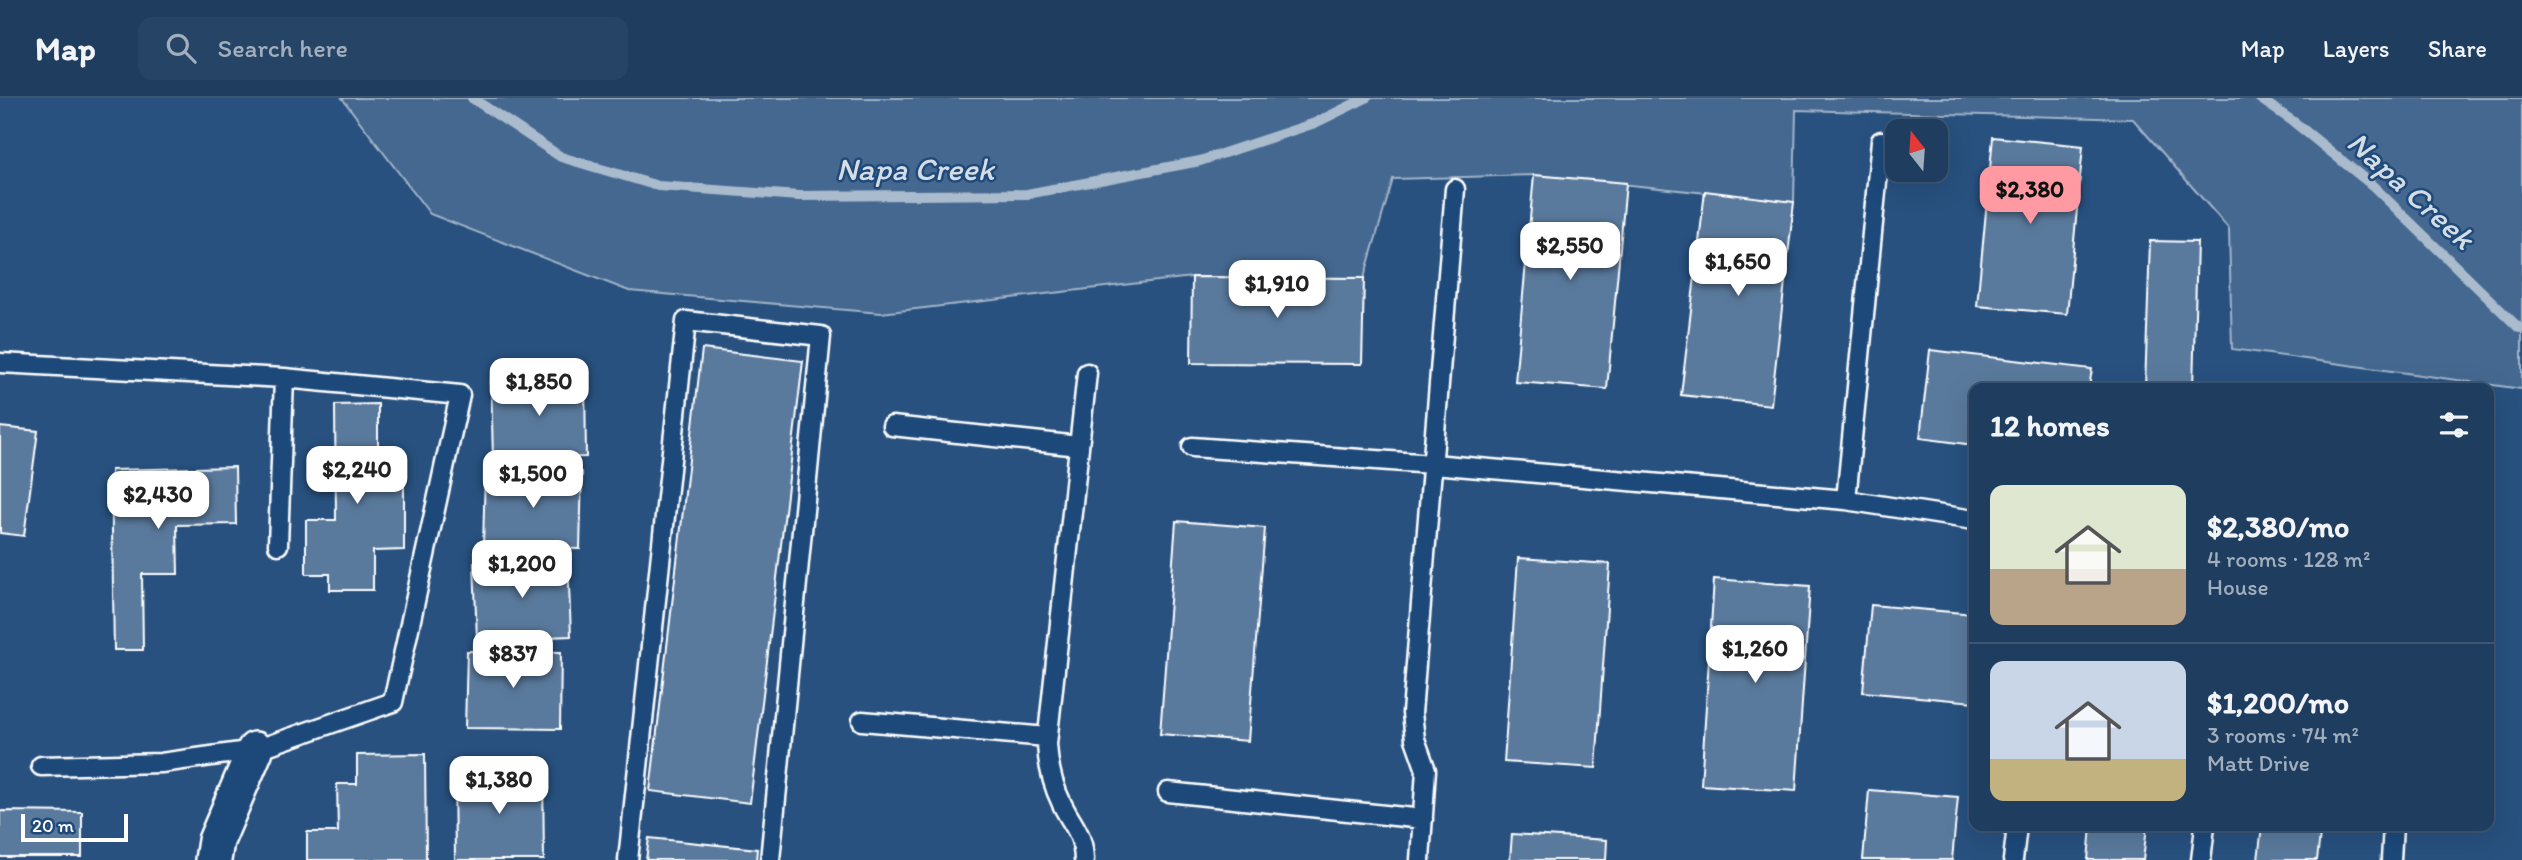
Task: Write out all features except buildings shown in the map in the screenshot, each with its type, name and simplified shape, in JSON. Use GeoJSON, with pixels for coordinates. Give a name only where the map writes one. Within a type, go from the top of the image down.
{"type":"FeatureCollection","features":[{"type":"Feature","properties":{"kind":"street"},"geometry":{"type":"LineString","coordinates":[[213,860],[216,841],[255,750]]}},
{"type":"Feature","properties":{"kind":"lane"},"geometry":{"type":"LineString","coordinates":[[1846,500],[1881,141]]}},
{"type":"Feature","properties":{"kind":"lane"},"geometry":{"type":"LineString","coordinates":[[1420,860],[1426,770],[1415,739],[1412,713],[1455,189]]}},
{"type":"Feature","properties":{"kind":"lane"},"geometry":{"type":"LineString","coordinates":[[628,860],[687,321],[821,335],[770,860]]}},
{"type":"Feature","properties":{"kind":"lane"},"geometry":{"type":"LineString","coordinates":[[0,363],[284,378],[460,395],[393,702],[255,750],[161,763],[41,766]]}},
{"type":"Feature","properties":{"kind":"lane"},"geometry":{"type":"LineString","coordinates":[[1084,860],[1084,843],[1063,807],[1048,765],[1047,737],[1087,373]]}},
{"type":"Feature","properties":{"kind":"lane"},"geometry":{"type":"LineString","coordinates":[[278,545],[284,378]]}},
{"type":"Feature","properties":{"kind":"lane"},"geometry":{"type":"LineString","coordinates":[[892,426],[1079,446]]}},
{"type":"Feature","properties":{"kind":"lane"},"geometry":{"type":"LineString","coordinates":[[1192,447],[1433,464],[1846,500],[1969,519]]}},
{"type":"Feature","properties":{"kind":"lane"},"geometry":{"type":"LineString","coordinates":[[862,721],[1047,737]]}},
{"type":"Feature","properties":{"kind":"lane"},"geometry":{"type":"LineString","coordinates":[[1168,792],[1423,820]]}},
{"type":"Feature","properties":{"kind":"lane"},"geometry":{"type":"LineString","coordinates":[[2013,860],[2016,831]]}},
{"type":"Feature","properties":{"kind":"lane"},"geometry":{"type":"LineString","coordinates":[[2201,860],[2204,831]]}},
{"type":"Feature","properties":{"kind":"lane"},"geometry":{"type":"LineString","coordinates":[[2391,860],[2393,831]]}},
{"type":"Feature","properties":{"kind":"shaded area"},"geometry":{"type":"Polygon","coordinates":[[[342,98],[2522,98],[2522,389],[2494,383],[2232,349],[2229,229],[2133,119],[1796,110],[1794,202],[1534,175],[1393,179],[1364,278],[1192,277],[881,313],[629,291],[430,214],[342,98]]]}},
{"type":"Feature","properties":{"kind":"waterway","name":"Napa Creek"},"geometry":{"type":"LineString","coordinates":[[472,98],[561,157],[658,186],[799,196],[1027,194],[1200,161],[1315,123],[1366,98]]}},
{"type":"Feature","properties":{"kind":"waterway","name":"Napa Creek"},"geometry":{"type":"LineString","coordinates":[[2259,98],[2294,122],[2372,185],[2522,328]]}}]}
